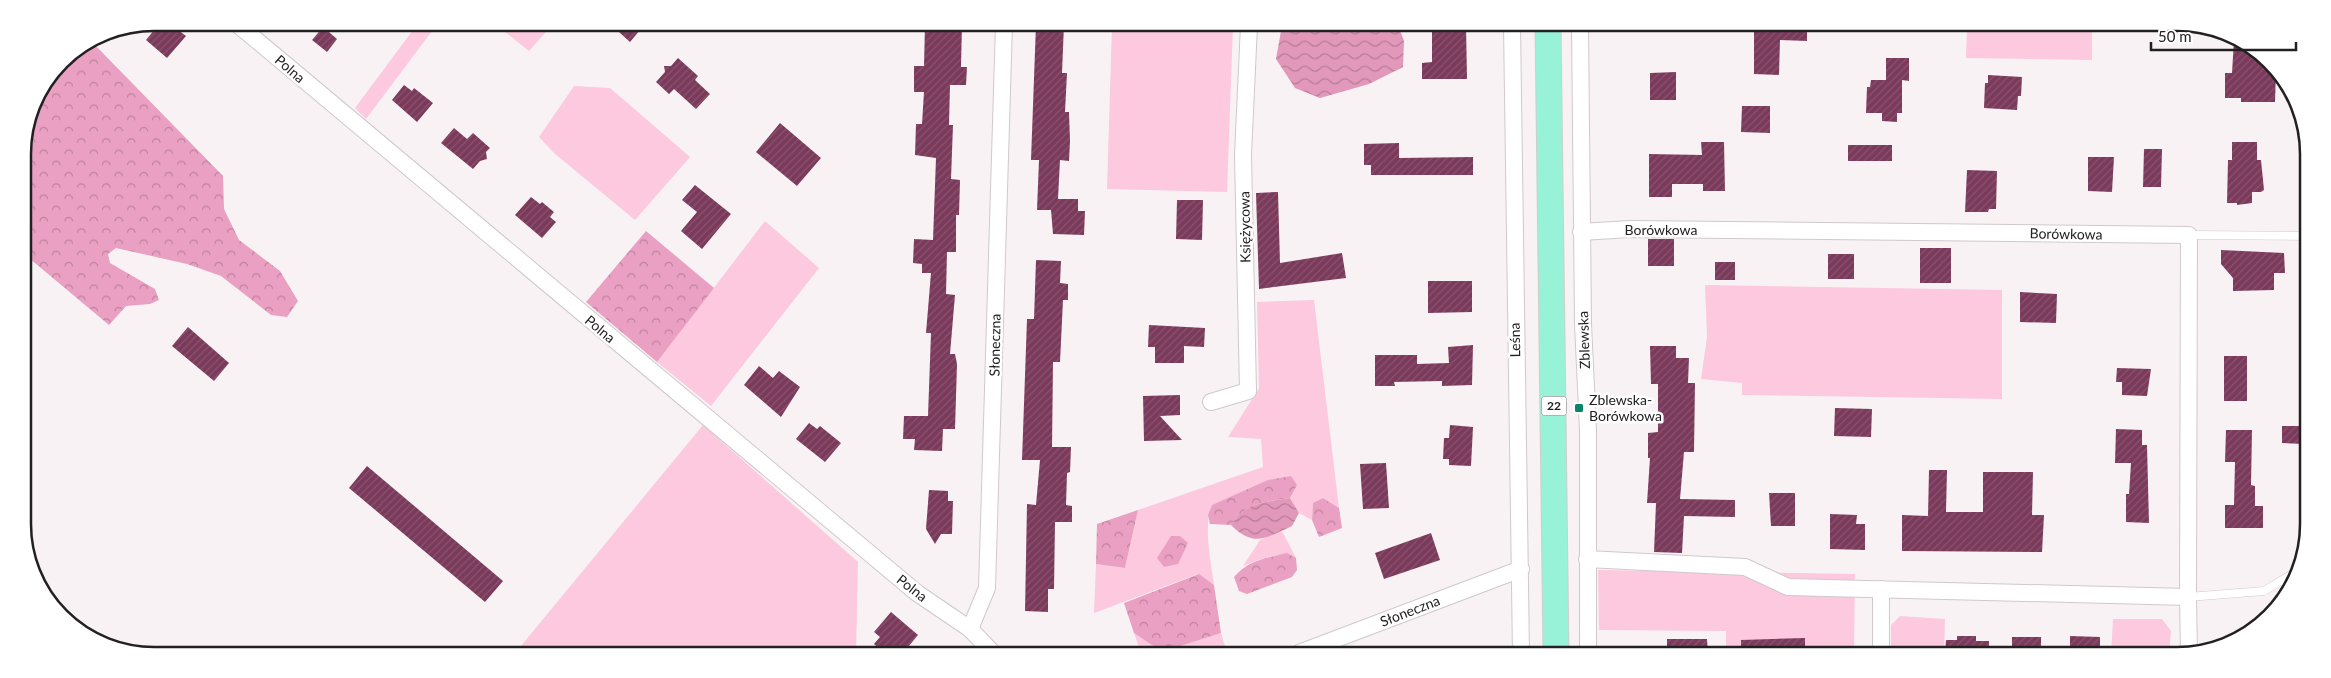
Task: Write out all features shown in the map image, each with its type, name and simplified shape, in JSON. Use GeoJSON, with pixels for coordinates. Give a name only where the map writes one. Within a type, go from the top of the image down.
{"type":"FeatureCollection","features":[{"type":"Feature","properties":{"kind":"main road","name":"22"},"geometry":{"type":"LineString","coordinates":[[1548,31],[1556,646]]}},
{"type":"Feature","properties":{"kind":"street","name":"Księżycowa"},"geometry":{"type":"LineString","coordinates":[[1211,402],[1248,391],[1243,155],[1249,31]]}},
{"type":"Feature","properties":{"kind":"street","name":"Leśna"},"geometry":{"type":"LineString","coordinates":[[1512,31],[1515,357],[1521,569],[1521,646]]}},
{"type":"Feature","properties":{"kind":"street","name":"Zblewska"},"geometry":{"type":"LineString","coordinates":[[1580,31],[1581,232],[1588,430],[1588,646]]}},
{"type":"Feature","properties":{"kind":"street","name":"Polna"},"geometry":{"type":"LineString","coordinates":[[247,32],[886,568],[917,593],[970,629]]}},
{"type":"Feature","properties":{"kind":"street","name":"Słoneczna"},"geometry":{"type":"LineString","coordinates":[[970,629],[988,588],[1004,32]]}},
{"type":"Feature","properties":{"kind":"street","name":"Borówkowa"},"geometry":{"type":"LineString","coordinates":[[1581,232],[1640,229],[2189,235]]}},
{"type":"Feature","properties":{"kind":"street"},"geometry":{"type":"LineString","coordinates":[[2189,235],[2189,646]]}},
{"type":"Feature","properties":{"kind":"street"},"geometry":{"type":"LineString","coordinates":[[1587,559],[1745,567],[1788,587],[2188,597]]}},
{"type":"Feature","properties":{"kind":"street","name":"Słoneczna"},"geometry":{"type":"LineString","coordinates":[[1319,646],[1521,569]]}},
{"type":"Feature","properties":{"kind":"street"},"geometry":{"type":"LineString","coordinates":[[1881,646],[1882,589]]}},
{"type":"Feature","properties":{"kind":"street"},"geometry":{"type":"LineString","coordinates":[[970,629],[987,647]]}},
{"type":"Feature","properties":{"kind":"lane"},"geometry":{"type":"LineString","coordinates":[[2189,235],[2300,236]]}},
{"type":"Feature","properties":{"kind":"lane"},"geometry":{"type":"LineString","coordinates":[[2188,597],[2264,591],[2287,578]]}},
{"type":"Feature","properties":{"kind":"shaded area"},"geometry":{"type":"Polygon","coordinates":[[[1233,31],[1227,192],[1107,189],[1112,32],[1233,31]]]}},
{"type":"Feature","properties":{"kind":"shaded area"},"geometry":{"type":"Polygon","coordinates":[[[1967,31],[2092,31],[2092,60],[1966,58],[1967,31]]]}},
{"type":"Feature","properties":{"kind":"shaded area"},"geometry":{"type":"Polygon","coordinates":[[[412,32],[431,32],[366,119],[355,108],[412,32]]]}},
{"type":"Feature","properties":{"kind":"shaded area"},"geometry":{"type":"Polygon","coordinates":[[[505,32],[546,32],[529,51],[505,32]]]}},
{"type":"Feature","properties":{"kind":"shaded area"},"geometry":{"type":"Polygon","coordinates":[[[574,86],[610,88],[690,157],[635,220],[554,153],[539,137],[574,86]]]}},
{"type":"Feature","properties":{"kind":"shaded area"},"geometry":{"type":"Polygon","coordinates":[[[765,221],[819,268],[711,406],[657,362],[765,221]]]}},
{"type":"Feature","properties":{"kind":"shaded area"},"geometry":{"type":"Polygon","coordinates":[[[1705,285],[2002,290],[2002,399],[1742,395],[1742,383],[1701,379],[1707,337],[1705,285]]]}},
{"type":"Feature","properties":{"kind":"shaded area"},"geometry":{"type":"Polygon","coordinates":[[[1314,300],[1339,508],[1323,498],[1313,503],[1312,520],[1299,513],[1290,498],[1297,485],[1238,494],[1212,505],[1209,514],[1208,533],[1214,585],[1198,574],[1094,613],[1096,564],[1125,568],[1138,510],[1263,467],[1261,439],[1228,437],[1259,388],[1257,302],[1314,300]]]}},
{"type":"Feature","properties":{"kind":"shaded area"},"geometry":{"type":"Polygon","coordinates":[[[703,425],[858,562],[856,647],[520,647],[703,425]]]}},
{"type":"Feature","properties":{"kind":"shaded area"},"geometry":{"type":"Polygon","coordinates":[[[1282,531],[1296,558],[1276,555],[1243,566],[1260,540],[1282,531]]]}},
{"type":"Feature","properties":{"kind":"shaded area"},"geometry":{"type":"Polygon","coordinates":[[[1598,570],[1855,574],[1854,646],[1726,646],[1726,631],[1599,630],[1598,570]]]}},
{"type":"Feature","properties":{"kind":"shaded area"},"geometry":{"type":"Polygon","coordinates":[[[1900,616],[1945,619],[1944,646],[1891,646],[1891,625],[1900,616]]]}},
{"type":"Feature","properties":{"kind":"shaded area"},"geometry":{"type":"Polygon","coordinates":[[[2113,619],[2162,619],[2171,631],[2170,646],[2111,646],[2113,619]]]}},
{"type":"Feature","properties":{"kind":"shaded area"},"geometry":{"type":"Polygon","coordinates":[[[1134,633],[1154,647],[1139,647],[1134,633]]]}},
{"type":"Feature","properties":{"kind":"shaded area"},"geometry":{"type":"Polygon","coordinates":[[[1221,633],[1225,646],[1179,646],[1221,633]]]}},
{"type":"Feature","properties":{"kind":"green space"},"geometry":{"type":"Polygon","coordinates":[[[96,46],[223,176],[224,209],[239,240],[280,271],[298,301],[287,317],[271,315],[221,276],[187,264],[116,248],[108,254],[110,263],[155,289],[159,300],[150,304],[126,306],[109,325],[32,260],[32,138],[35,122],[48,93],[57,79],[73,62],[96,46]]]}},
{"type":"Feature","properties":{"kind":"green space"},"geometry":{"type":"Polygon","coordinates":[[[646,231],[714,288],[657,362],[586,302],[646,231]]]}},
{"type":"Feature","properties":{"kind":"green space"},"geometry":{"type":"Polygon","coordinates":[[[1291,476],[1297,485],[1290,498],[1264,502],[1250,507],[1237,517],[1231,525],[1210,524],[1208,515],[1212,505],[1268,480],[1291,476]]]}},
{"type":"Feature","properties":{"kind":"green space"},"geometry":{"type":"Polygon","coordinates":[[[1323,498],[1339,508],[1342,528],[1319,537],[1312,520],[1313,503],[1323,498]]]}},
{"type":"Feature","properties":{"kind":"green space"},"geometry":{"type":"Polygon","coordinates":[[[1138,510],[1125,568],[1096,564],[1097,524],[1138,510]]]}},
{"type":"Feature","properties":{"kind":"green space"},"geometry":{"type":"Polygon","coordinates":[[[1171,536],[1180,536],[1188,543],[1178,564],[1164,567],[1157,558],[1171,536]]]}},
{"type":"Feature","properties":{"kind":"green space"},"geometry":{"type":"Polygon","coordinates":[[[1287,553],[1296,558],[1297,570],[1292,577],[1247,594],[1239,591],[1234,577],[1239,571],[1258,560],[1287,553]]]}},
{"type":"Feature","properties":{"kind":"green space"},"geometry":{"type":"Polygon","coordinates":[[[1199,574],[1214,585],[1221,633],[1179,646],[1154,647],[1134,633],[1124,603],[1199,574]]]}},
{"type":"Feature","properties":{"kind":"water"},"geometry":{"type":"Polygon","coordinates":[[[1281,31],[1400,31],[1404,41],[1403,67],[1369,84],[1320,98],[1295,88],[1276,59],[1281,31]]]}},
{"type":"Feature","properties":{"kind":"water"},"geometry":{"type":"Polygon","coordinates":[[[1290,498],[1299,513],[1292,526],[1275,534],[1254,539],[1247,537],[1231,525],[1237,517],[1250,507],[1264,502],[1290,498]]]}},
{"type":"Feature","properties":{"kind":"building"},"geometry":{"type":"Polygon","coordinates":[[[1432,31],[1466,31],[1467,79],[1422,79],[1422,63],[1432,62],[1432,31]]]}},
{"type":"Feature","properties":{"kind":"building"},"geometry":{"type":"Polygon","coordinates":[[[1754,31],[1807,31],[1807,41],[1780,40],[1779,75],[1754,74],[1754,31]]]}},
{"type":"Feature","properties":{"kind":"building"},"geometry":{"type":"Polygon","coordinates":[[[153,32],[181,32],[186,36],[167,58],[146,40],[153,32]]]}},
{"type":"Feature","properties":{"kind":"building"},"geometry":{"type":"Polygon","coordinates":[[[319,32],[329,32],[337,39],[327,52],[312,40],[319,32]]]}},
{"type":"Feature","properties":{"kind":"building"},"geometry":{"type":"Polygon","coordinates":[[[619,32],[639,32],[630,42],[619,32]]]}},
{"type":"Feature","properties":{"kind":"building"},"geometry":{"type":"Polygon","coordinates":[[[925,32],[962,32],[961,67],[967,67],[966,85],[950,85],[949,125],[953,125],[951,179],[960,180],[959,215],[956,215],[956,252],[947,252],[946,294],[955,295],[950,354],[955,354],[957,364],[955,429],[943,429],[942,451],[914,450],[915,439],[903,439],[904,416],[928,416],[931,333],[926,333],[931,273],[922,273],[922,264],[913,263],[914,239],[933,240],[936,158],[915,155],[916,124],[922,124],[924,92],[914,92],[914,66],[924,66],[925,32]]]}},
{"type":"Feature","properties":{"kind":"building"},"geometry":{"type":"Polygon","coordinates":[[[1036,32],[1064,32],[1062,73],[1067,73],[1065,112],[1069,112],[1070,141],[1069,161],[1060,160],[1058,199],[1078,199],[1078,211],[1085,211],[1084,235],[1053,234],[1051,210],[1037,210],[1039,160],[1031,160],[1036,32]]]}},
{"type":"Feature","properties":{"kind":"building"},"geometry":{"type":"Polygon","coordinates":[[[2234,46],[2264,67],[2276,82],[2275,102],[2241,102],[2241,98],[2225,98],[2225,73],[2232,73],[2234,46]]]}},
{"type":"Feature","properties":{"kind":"building"},"geometry":{"type":"Polygon","coordinates":[[[678,58],[698,76],[695,80],[710,94],[696,109],[674,89],[669,94],[656,82],[665,72],[664,66],[671,66],[678,58]]]}},
{"type":"Feature","properties":{"kind":"building"},"geometry":{"type":"Polygon","coordinates":[[[1886,58],[1909,58],[1909,81],[1902,80],[1902,113],[1897,113],[1897,122],[1882,121],[1882,113],[1866,113],[1867,87],[1870,87],[1871,80],[1886,80],[1886,58]]]}},
{"type":"Feature","properties":{"kind":"building"},"geometry":{"type":"Polygon","coordinates":[[[1676,72],[1676,100],[1650,100],[1650,73],[1676,72]]]}},
{"type":"Feature","properties":{"kind":"building"},"geometry":{"type":"Polygon","coordinates":[[[1988,75],[2022,77],[2021,96],[2018,96],[2017,110],[1984,108],[1985,83],[1988,83],[1988,75]]]}},
{"type":"Feature","properties":{"kind":"building"},"geometry":{"type":"Polygon","coordinates":[[[404,85],[412,91],[414,88],[433,103],[417,122],[392,100],[404,85]]]}},
{"type":"Feature","properties":{"kind":"building"},"geometry":{"type":"Polygon","coordinates":[[[1742,106],[1770,106],[1770,133],[1741,132],[1742,106]]]}},
{"type":"Feature","properties":{"kind":"building"},"geometry":{"type":"Polygon","coordinates":[[[780,123],[821,158],[797,186],[756,152],[780,123]]]}},
{"type":"Feature","properties":{"kind":"building"},"geometry":{"type":"Polygon","coordinates":[[[454,128],[467,139],[473,133],[490,148],[486,152],[487,159],[480,161],[473,169],[441,143],[454,128]]]}},
{"type":"Feature","properties":{"kind":"building"},"geometry":{"type":"Polygon","coordinates":[[[1701,142],[1724,142],[1725,191],[1703,191],[1703,184],[1672,184],[1672,197],[1649,197],[1649,154],[1702,155],[1701,142]]]}},
{"type":"Feature","properties":{"kind":"building"},"geometry":{"type":"Polygon","coordinates":[[[2232,142],[2257,142],[2257,160],[2261,160],[2264,190],[2252,192],[2252,203],[2237,205],[2237,203],[2227,203],[2228,160],[2232,160],[2232,142]]]}},
{"type":"Feature","properties":{"kind":"building"},"geometry":{"type":"Polygon","coordinates":[[[1399,143],[1399,158],[1473,157],[1473,175],[1371,175],[1371,165],[1364,165],[1364,144],[1399,143]]]}},
{"type":"Feature","properties":{"kind":"building"},"geometry":{"type":"Polygon","coordinates":[[[1848,145],[1892,145],[1892,161],[1848,161],[1848,145]]]}},
{"type":"Feature","properties":{"kind":"building"},"geometry":{"type":"Polygon","coordinates":[[[2144,149],[2162,149],[2161,187],[2143,187],[2144,149]]]}},
{"type":"Feature","properties":{"kind":"building"},"geometry":{"type":"Polygon","coordinates":[[[2088,157],[2114,157],[2112,192],[2088,191],[2088,157]]]}},
{"type":"Feature","properties":{"kind":"building"},"geometry":{"type":"Polygon","coordinates":[[[1967,170],[1997,171],[1996,209],[1989,209],[1988,212],[1965,212],[1967,170]]]}},
{"type":"Feature","properties":{"kind":"building"},"geometry":{"type":"Polygon","coordinates":[[[695,185],[731,214],[702,249],[681,231],[697,212],[682,200],[695,185]]]}},
{"type":"Feature","properties":{"kind":"building"},"geometry":{"type":"Polygon","coordinates":[[[1278,192],[1280,263],[1342,253],[1346,278],[1259,289],[1256,193],[1278,192]]]}},
{"type":"Feature","properties":{"kind":"building"},"geometry":{"type":"Polygon","coordinates":[[[531,197],[540,204],[542,202],[554,212],[550,217],[556,222],[542,238],[515,215],[531,197]]]}},
{"type":"Feature","properties":{"kind":"building"},"geometry":{"type":"Polygon","coordinates":[[[1177,200],[1203,200],[1202,240],[1176,239],[1177,200]]]}},
{"type":"Feature","properties":{"kind":"building"},"geometry":{"type":"Polygon","coordinates":[[[1648,239],[1674,239],[1674,266],[1648,266],[1648,239]]]}},
{"type":"Feature","properties":{"kind":"building"},"geometry":{"type":"Polygon","coordinates":[[[1920,248],[1951,248],[1951,283],[1920,283],[1920,248]]]}},
{"type":"Feature","properties":{"kind":"building"},"geometry":{"type":"Polygon","coordinates":[[[2221,250],[2284,253],[2285,273],[2274,273],[2274,290],[2233,291],[2233,278],[2221,264],[2221,250]]]}},
{"type":"Feature","properties":{"kind":"building"},"geometry":{"type":"Polygon","coordinates":[[[1828,254],[1854,254],[1854,279],[1828,279],[1828,254]]]}},
{"type":"Feature","properties":{"kind":"building"},"geometry":{"type":"Polygon","coordinates":[[[1036,260],[1061,261],[1060,283],[1068,284],[1068,300],[1063,300],[1060,362],[1053,362],[1052,447],[1071,447],[1070,472],[1067,473],[1066,505],[1072,506],[1072,522],[1055,522],[1054,589],[1048,589],[1048,612],[1025,611],[1027,504],[1036,505],[1040,460],[1022,460],[1027,319],[1034,319],[1036,260]]]}},
{"type":"Feature","properties":{"kind":"building"},"geometry":{"type":"Polygon","coordinates":[[[1715,262],[1735,262],[1735,280],[1715,280],[1715,262]]]}},
{"type":"Feature","properties":{"kind":"building"},"geometry":{"type":"Polygon","coordinates":[[[1428,281],[1472,281],[1472,312],[1428,313],[1428,281]]]}},
{"type":"Feature","properties":{"kind":"building"},"geometry":{"type":"Polygon","coordinates":[[[2020,292],[2057,294],[2056,323],[2020,322],[2020,292]]]}},
{"type":"Feature","properties":{"kind":"building"},"geometry":{"type":"Polygon","coordinates":[[[1149,325],[1205,328],[1204,347],[1184,346],[1184,363],[1155,363],[1155,347],[1148,347],[1149,325]]]}},
{"type":"Feature","properties":{"kind":"building"},"geometry":{"type":"Polygon","coordinates":[[[188,327],[229,363],[214,381],[172,346],[188,327]]]}},
{"type":"Feature","properties":{"kind":"building"},"geometry":{"type":"Polygon","coordinates":[[[1473,345],[1472,385],[1442,386],[1442,381],[1394,382],[1395,386],[1375,386],[1375,355],[1417,355],[1417,364],[1449,363],[1448,347],[1473,345]]]}},
{"type":"Feature","properties":{"kind":"building"},"geometry":{"type":"Polygon","coordinates":[[[1650,346],[1676,346],[1676,358],[1689,358],[1688,383],[1695,383],[1694,452],[1684,452],[1680,499],[1735,500],[1735,517],[1684,516],[1682,553],[1654,552],[1656,503],[1647,503],[1650,458],[1648,458],[1648,433],[1658,432],[1658,384],[1651,384],[1650,346]]]}},
{"type":"Feature","properties":{"kind":"building"},"geometry":{"type":"Polygon","coordinates":[[[2224,356],[2247,356],[2247,401],[2224,401],[2224,356]]]}},
{"type":"Feature","properties":{"kind":"building"},"geometry":{"type":"Polygon","coordinates":[[[759,366],[773,378],[779,371],[800,387],[781,417],[744,385],[759,366]]]}},
{"type":"Feature","properties":{"kind":"building"},"geometry":{"type":"Polygon","coordinates":[[[2117,368],[2151,369],[2147,396],[2122,395],[2122,382],[2116,382],[2117,368]]]}},
{"type":"Feature","properties":{"kind":"building"},"geometry":{"type":"Polygon","coordinates":[[[1180,395],[1180,415],[1160,416],[1182,440],[1144,441],[1143,396],[1180,395]]]}},
{"type":"Feature","properties":{"kind":"building"},"geometry":{"type":"Polygon","coordinates":[[[1835,408],[1872,409],[1871,437],[1834,436],[1835,408]]]}},
{"type":"Feature","properties":{"kind":"building"},"geometry":{"type":"Polygon","coordinates":[[[809,423],[817,429],[820,426],[841,443],[825,462],[796,439],[809,423]]]}},
{"type":"Feature","properties":{"kind":"building"},"geometry":{"type":"Polygon","coordinates":[[[1450,425],[1473,427],[1471,466],[1449,465],[1449,459],[1443,459],[1444,438],[1449,438],[1450,425]]]}},
{"type":"Feature","properties":{"kind":"building"},"geometry":{"type":"Polygon","coordinates":[[[2282,426],[2300,426],[2300,444],[2282,443],[2282,426]]]}},
{"type":"Feature","properties":{"kind":"building"},"geometry":{"type":"Polygon","coordinates":[[[2116,429],[2142,430],[2142,445],[2147,445],[2149,523],[2126,522],[2126,494],[2129,494],[2131,463],[2115,463],[2116,429]]]}},
{"type":"Feature","properties":{"kind":"building"},"geometry":{"type":"Polygon","coordinates":[[[2226,430],[2252,430],[2251,485],[2255,486],[2255,506],[2263,506],[2263,528],[2225,528],[2225,505],[2234,505],[2235,462],[2225,462],[2226,430]]]}},
{"type":"Feature","properties":{"kind":"building"},"geometry":{"type":"Polygon","coordinates":[[[1386,463],[1389,508],[1363,509],[1360,464],[1386,463]]]}},
{"type":"Feature","properties":{"kind":"building"},"geometry":{"type":"Polygon","coordinates":[[[367,466],[503,581],[485,602],[349,488],[367,466]]]}},
{"type":"Feature","properties":{"kind":"building"},"geometry":{"type":"Polygon","coordinates":[[[1929,470],[1947,470],[1946,512],[1983,512],[1983,472],[2033,472],[2032,515],[2044,515],[2042,552],[1902,551],[1902,515],[1928,516],[1929,470]]]}},
{"type":"Feature","properties":{"kind":"building"},"geometry":{"type":"Polygon","coordinates":[[[929,490],[948,491],[948,501],[953,501],[952,534],[941,534],[935,544],[926,529],[929,490]]]}},
{"type":"Feature","properties":{"kind":"building"},"geometry":{"type":"Polygon","coordinates":[[[1769,493],[1795,493],[1795,526],[1771,526],[1769,493]]]}},
{"type":"Feature","properties":{"kind":"building"},"geometry":{"type":"Polygon","coordinates":[[[1830,514],[1857,515],[1856,524],[1865,524],[1865,550],[1830,549],[1830,514]]]}},
{"type":"Feature","properties":{"kind":"building"},"geometry":{"type":"Polygon","coordinates":[[[1431,533],[1440,560],[1384,579],[1375,553],[1431,533]]]}},
{"type":"Feature","properties":{"kind":"building"},"geometry":{"type":"Polygon","coordinates":[[[891,612],[918,635],[908,647],[877,647],[874,644],[880,637],[874,632],[891,612]]]}},
{"type":"Feature","properties":{"kind":"building"},"geometry":{"type":"Polygon","coordinates":[[[1957,636],[1976,636],[1976,641],[1989,641],[1989,646],[1946,646],[1946,640],[1957,640],[1957,636]]]}},
{"type":"Feature","properties":{"kind":"building"},"geometry":{"type":"Polygon","coordinates":[[[2070,636],[2100,637],[2100,646],[2070,646],[2070,636]]]}},
{"type":"Feature","properties":{"kind":"building"},"geometry":{"type":"Polygon","coordinates":[[[2012,637],[2041,637],[2041,646],[2012,646],[2012,637]]]}},
{"type":"Feature","properties":{"kind":"building"},"geometry":{"type":"Polygon","coordinates":[[[1805,638],[1805,646],[1741,646],[1741,640],[1805,638]]]}},
{"type":"Feature","properties":{"kind":"building"},"geometry":{"type":"Polygon","coordinates":[[[1667,639],[1707,639],[1707,646],[1667,646],[1667,639]]]}},
{"type":"Feature","properties":{"kind":"place","name":"Zblewska- Borówkowa"},"geometry":{"type":"Point","coordinates":[1579,408]}}]}
